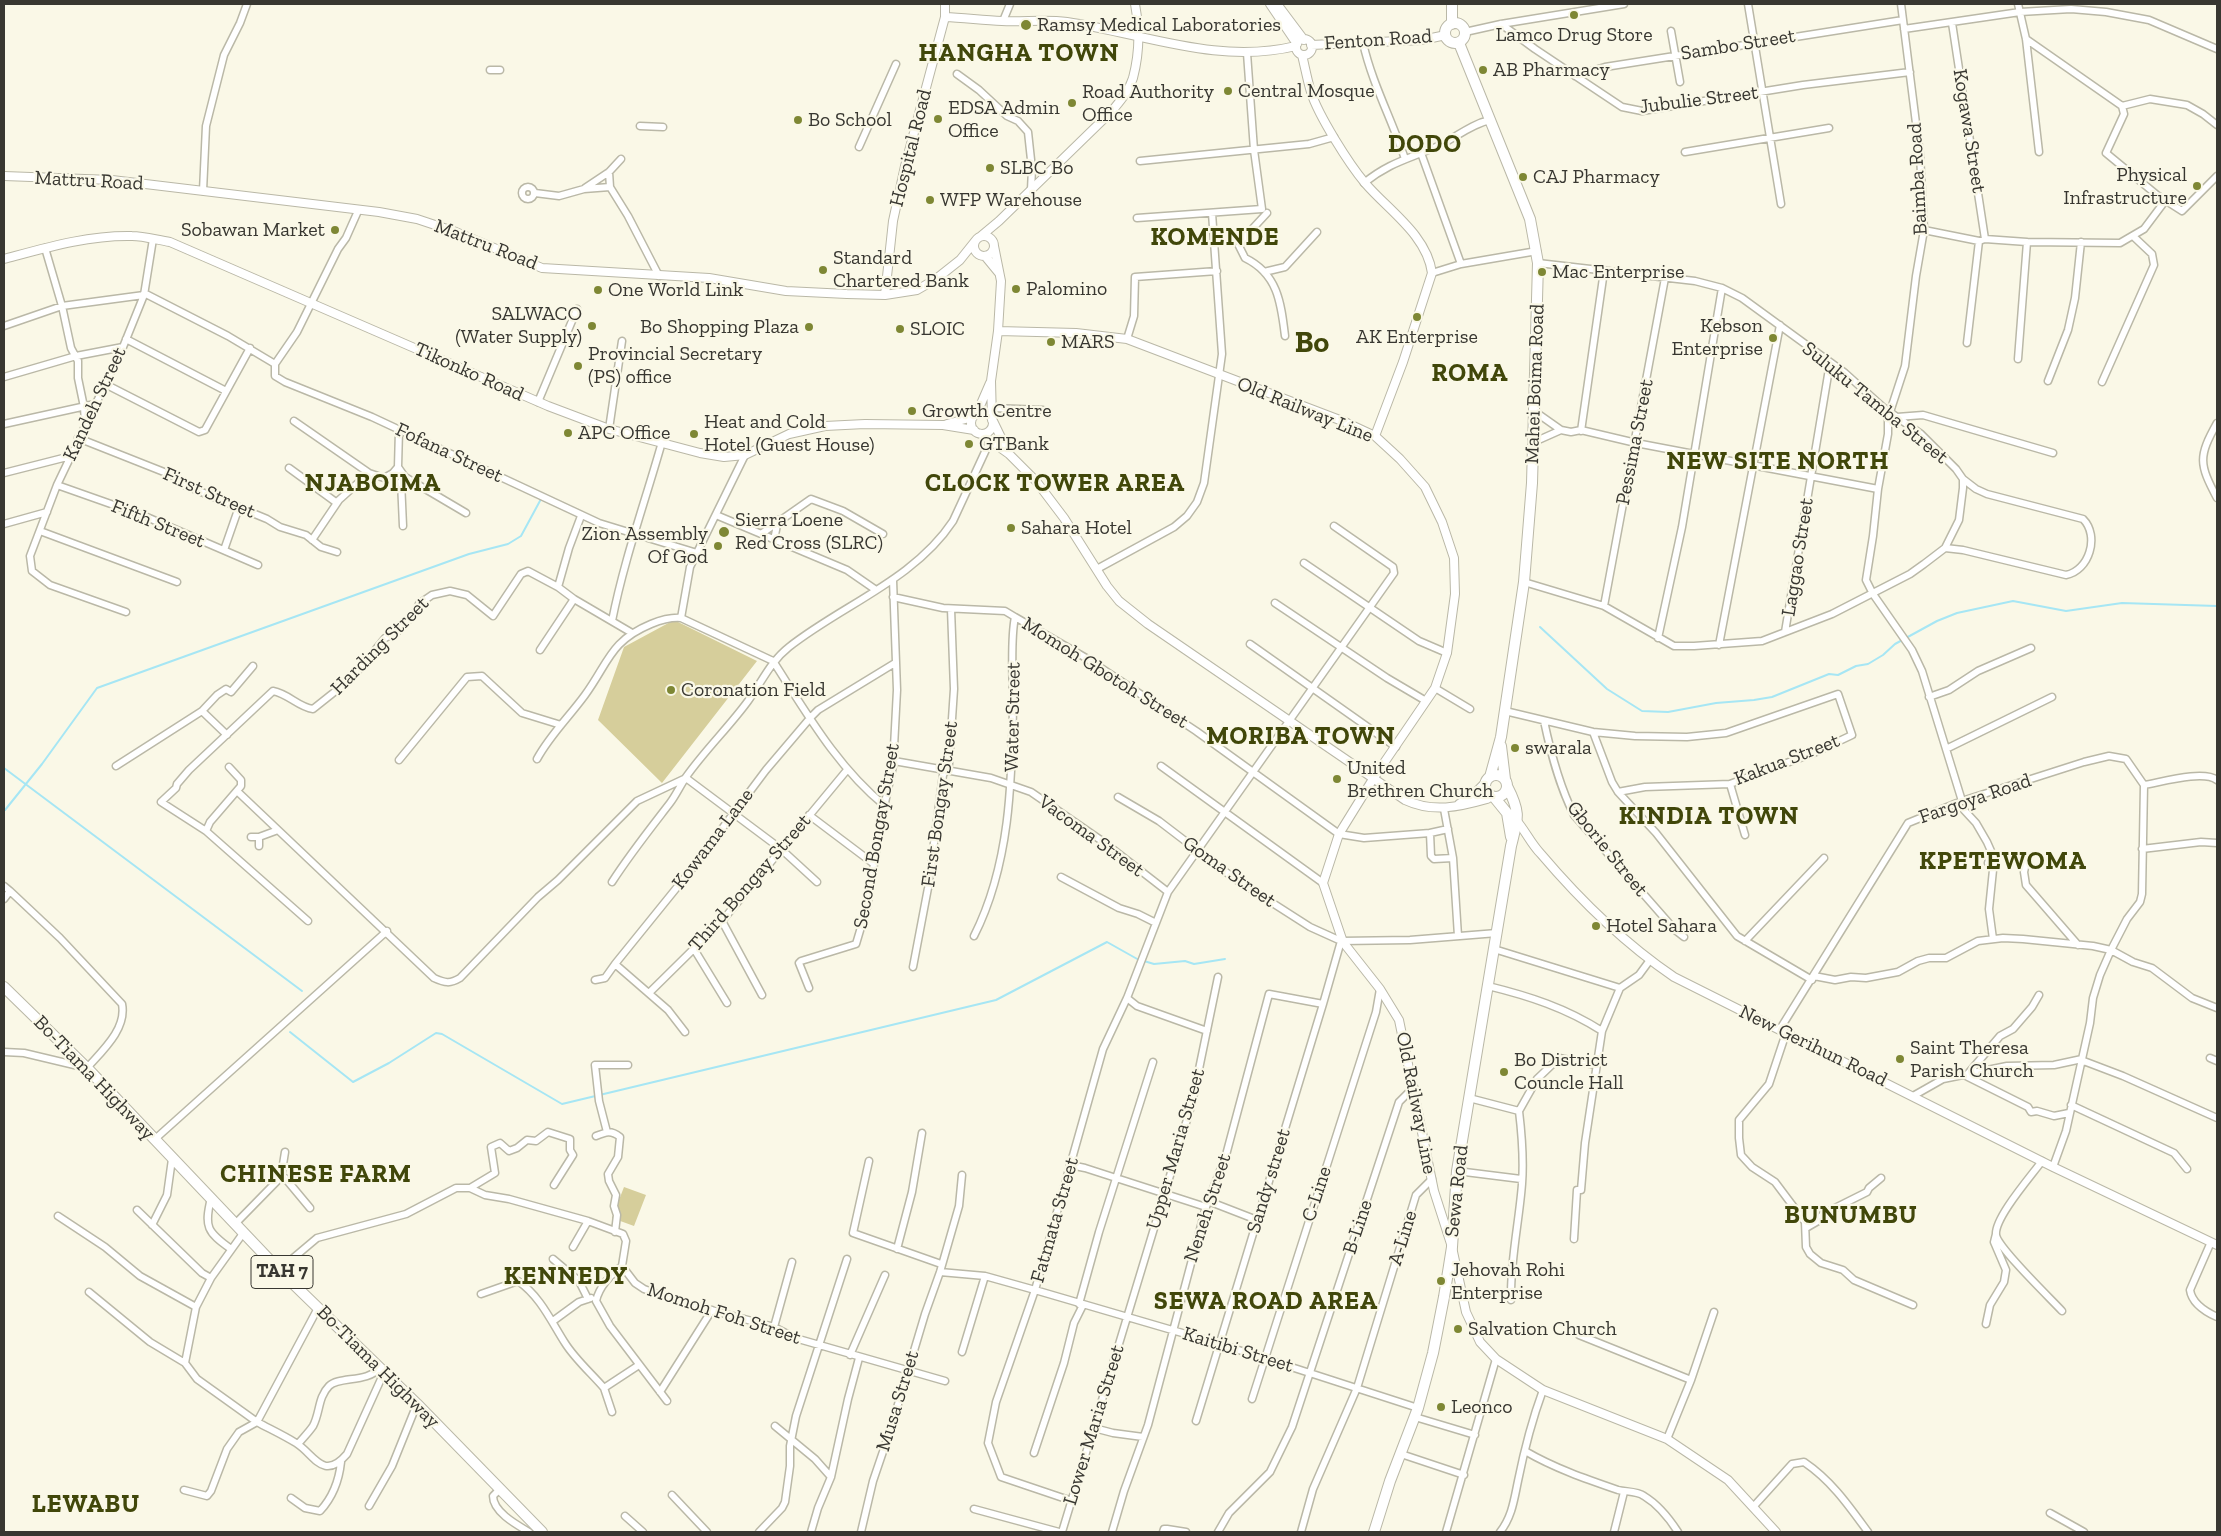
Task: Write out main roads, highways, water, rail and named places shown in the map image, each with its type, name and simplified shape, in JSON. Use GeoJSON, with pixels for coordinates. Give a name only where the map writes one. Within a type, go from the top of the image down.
{"type":"FeatureCollection","features":[{"type":"Feature","properties":{"kind":"main road"},"geometry":{"type":"LineString","coordinates":[[1452,4],[1452,24]]}},
{"type":"Feature","properties":{"kind":"main road"},"geometry":{"type":"LineString","coordinates":[[1452,24],[1461,25],[1465,32],[1464,39],[1458,43],[1450,42],[1446,35],[1447,28],[1452,24]]}},
{"type":"Feature","properties":{"kind":"main road","name":"Mahei Boima Road"},"geometry":{"type":"LineString","coordinates":[[1458,43],[1528,212],[1538,263],[1534,442],[1524,582],[1500,737]]}},
{"type":"Feature","properties":{"kind":"main road"},"geometry":{"type":"LineString","coordinates":[[1500,737],[1486,789],[1506,813],[1511,843]]}},
{"type":"Feature","properties":{"kind":"main road"},"geometry":{"type":"LineString","coordinates":[[1500,737],[1506,783],[1516,807],[1518,822],[1511,843]]}},
{"type":"Feature","properties":{"kind":"main road"},"geometry":{"type":"LineString","coordinates":[[1488,779],[1499,775],[1506,783]]}},
{"type":"Feature","properties":{"kind":"main road"},"geometry":{"type":"LineString","coordinates":[[1493,796],[1503,795],[1506,783]]}},
{"type":"Feature","properties":{"kind":"main road","name":"Sewa Road"},"geometry":{"type":"LineString","coordinates":[[1374,1532],[1387,1489],[1416,1412],[1433,1353],[1452,1247],[1457,1171],[1511,843]]}},
{"type":"Feature","properties":{"kind":"main road","name":"Bo-Tiama Highway"},"geometry":{"type":"LineString","coordinates":[[4,986],[87,1068],[279,1270],[417,1404],[536,1531]]}},
{"type":"Feature","properties":{"kind":"waterway"},"geometry":{"type":"LineString","coordinates":[[5,810],[42,764],[97,688],[469,554],[508,544],[521,536],[541,499]]}},
{"type":"Feature","properties":{"kind":"waterway"},"geometry":{"type":"LineString","coordinates":[[1540,627],[1607,689],[1642,711],[1668,712],[1716,703],[1772,697],[1829,674],[1838,675],[1856,666],[1868,664],[1883,655],[1895,644],[1937,621],[1957,613],[2013,601],[2066,611],[2122,603],[2217,606]]}},
{"type":"Feature","properties":{"kind":"waterway"},"geometry":{"type":"LineString","coordinates":[[4,768],[302,991]]}},
{"type":"Feature","properties":{"kind":"waterway"},"geometry":{"type":"LineString","coordinates":[[290,1032],[353,1082],[389,1063],[436,1033],[442,1034],[562,1104],[996,1000],[1107,942],[1139,960]]}},
{"type":"Feature","properties":{"kind":"waterway"},"geometry":{"type":"LineString","coordinates":[[1144,961],[1154,964],[1185,961],[1194,964],[1225,959]]}},
{"type":"Feature","properties":{"kind":"place","name":"Lamco Drug Store"},"geometry":{"type":"Point","coordinates":[1574,15]}},
{"type":"Feature","properties":{"kind":"place","name":"Ramsy Medical Laboratories"},"geometry":{"type":"Point","coordinates":[1026,25]}},
{"type":"Feature","properties":{"kind":"place","name":"AB Pharmacy"},"geometry":{"type":"Point","coordinates":[1483,70]}},
{"type":"Feature","properties":{"kind":"place","name":"Central Mosque"},"geometry":{"type":"Point","coordinates":[1228,91]}},
{"type":"Feature","properties":{"kind":"place","name":"Road Authority Office"},"geometry":{"type":"Point","coordinates":[1072,103]}},
{"type":"Feature","properties":{"kind":"place","name":"EDSA Admin Office"},"geometry":{"type":"Point","coordinates":[938,119]}},
{"type":"Feature","properties":{"kind":"place","name":"Bo School"},"geometry":{"type":"Point","coordinates":[798,120]}},
{"type":"Feature","properties":{"kind":"place","name":"SLBC Bo"},"geometry":{"type":"Point","coordinates":[990,168]}},
{"type":"Feature","properties":{"kind":"place","name":"CAJ Pharmacy"},"geometry":{"type":"Point","coordinates":[1523,177]}},
{"type":"Feature","properties":{"kind":"place","name":"Physical Infrastructure"},"geometry":{"type":"Point","coordinates":[2197,186]}},
{"type":"Feature","properties":{"kind":"place","name":"WFP Warehouse"},"geometry":{"type":"Point","coordinates":[930,200]}},
{"type":"Feature","properties":{"kind":"place","name":"Sobawan Market"},"geometry":{"type":"Point","coordinates":[335,230]}},
{"type":"Feature","properties":{"kind":"place","name":"Standard Chartered Bank"},"geometry":{"type":"Point","coordinates":[823,270]}},
{"type":"Feature","properties":{"kind":"place","name":"Mac Enterprise"},"geometry":{"type":"Point","coordinates":[1542,272]}},
{"type":"Feature","properties":{"kind":"place","name":"Palomino"},"geometry":{"type":"Point","coordinates":[1016,289]}},
{"type":"Feature","properties":{"kind":"place","name":"One World Link"},"geometry":{"type":"Point","coordinates":[598,290]}},
{"type":"Feature","properties":{"kind":"place","name":"AK Enterprise"},"geometry":{"type":"Point","coordinates":[1417,317]}},
{"type":"Feature","properties":{"kind":"place","name":"SALWACO (Water Supply)"},"geometry":{"type":"Point","coordinates":[592,326]}},
{"type":"Feature","properties":{"kind":"place","name":"Bo Shopping Plaza"},"geometry":{"type":"Point","coordinates":[809,327]}},
{"type":"Feature","properties":{"kind":"place","name":"SLOIC"},"geometry":{"type":"Point","coordinates":[900,329]}},
{"type":"Feature","properties":{"kind":"place","name":"Kebson Enterprise"},"geometry":{"type":"Point","coordinates":[1773,338]}},
{"type":"Feature","properties":{"kind":"place","name":"MARS"},"geometry":{"type":"Point","coordinates":[1051,342]}},
{"type":"Feature","properties":{"kind":"place","name":"Provincial Secretary (PS) office"},"geometry":{"type":"Point","coordinates":[578,366]}},
{"type":"Feature","properties":{"kind":"place","name":"Growth Centre"},"geometry":{"type":"Point","coordinates":[912,411]}},
{"type":"Feature","properties":{"kind":"place","name":"APC Office"},"geometry":{"type":"Point","coordinates":[568,433]}},
{"type":"Feature","properties":{"kind":"place","name":"Heat and Cold Hotel (Guest House)"},"geometry":{"type":"Point","coordinates":[694,434]}},
{"type":"Feature","properties":{"kind":"place","name":"GTBank"},"geometry":{"type":"Point","coordinates":[969,444]}},
{"type":"Feature","properties":{"kind":"place","name":"Sahara Hotel"},"geometry":{"type":"Point","coordinates":[1011,528]}},
{"type":"Feature","properties":{"kind":"place","name":"Sierra Loene Red Cross (SLRC)"},"geometry":{"type":"Point","coordinates":[724,532]}},
{"type":"Feature","properties":{"kind":"place","name":"Zion Assembly Of God"},"geometry":{"type":"Point","coordinates":[718,546]}},
{"type":"Feature","properties":{"kind":"place","name":"Coronation Field"},"geometry":{"type":"Point","coordinates":[671,690]}},
{"type":"Feature","properties":{"kind":"place","name":"swarala"},"geometry":{"type":"Point","coordinates":[1515,748]}},
{"type":"Feature","properties":{"kind":"place","name":"United Brethren Church"},"geometry":{"type":"Point","coordinates":[1337,779]}},
{"type":"Feature","properties":{"kind":"place","name":"Hotel Sahara"},"geometry":{"type":"Point","coordinates":[1596,926]}},
{"type":"Feature","properties":{"kind":"place","name":"Saint Theresa Parish Church"},"geometry":{"type":"Point","coordinates":[1900,1059]}},
{"type":"Feature","properties":{"kind":"place","name":"Bo District Councle Hall"},"geometry":{"type":"Point","coordinates":[1504,1072]}},
{"type":"Feature","properties":{"kind":"place","name":"Jehovah Rohi Enterprise"},"geometry":{"type":"Point","coordinates":[1441,1281]}},
{"type":"Feature","properties":{"kind":"place","name":"Salvation Church"},"geometry":{"type":"Point","coordinates":[1458,1329]}},
{"type":"Feature","properties":{"kind":"place","name":"Leonco"},"geometry":{"type":"Point","coordinates":[1441,1407]}},
{"type":"Feature","properties":{"kind":"district","name":"HANGHA TOWN"},"geometry":{"type":"Point","coordinates":[1019,54]}},
{"type":"Feature","properties":{"kind":"district","name":"DODO"},"geometry":{"type":"Point","coordinates":[1425,145]}},
{"type":"Feature","properties":{"kind":"district","name":"KOMENDE"},"geometry":{"type":"Point","coordinates":[1215,238]}},
{"type":"Feature","properties":{"kind":"district","name":"Bo"},"geometry":{"type":"Point","coordinates":[1312,343]}},
{"type":"Feature","properties":{"kind":"district","name":"ROMA"},"geometry":{"type":"Point","coordinates":[1470,374]}},
{"type":"Feature","properties":{"kind":"district","name":"NEW SITE NORTH"},"geometry":{"type":"Point","coordinates":[1778,462]}},
{"type":"Feature","properties":{"kind":"district","name":"NJABOIMA"},"geometry":{"type":"Point","coordinates":[373,484]}},
{"type":"Feature","properties":{"kind":"district","name":"CLOCK TOWER AREA"},"geometry":{"type":"Point","coordinates":[1055,484]}},
{"type":"Feature","properties":{"kind":"district","name":"MORIBA TOWN"},"geometry":{"type":"Point","coordinates":[1301,737]}},
{"type":"Feature","properties":{"kind":"district","name":"KINDIA TOWN"},"geometry":{"type":"Point","coordinates":[1709,817]}},
{"type":"Feature","properties":{"kind":"district","name":"KPETEWOMA"},"geometry":{"type":"Point","coordinates":[2003,862]}},
{"type":"Feature","properties":{"kind":"district","name":"CHINESE FARM"},"geometry":{"type":"Point","coordinates":[316,1175]}},
{"type":"Feature","properties":{"kind":"district","name":"BUNUMBU"},"geometry":{"type":"Point","coordinates":[1851,1216]}},
{"type":"Feature","properties":{"kind":"district","name":"KENNEDY"},"geometry":{"type":"Point","coordinates":[566,1277]}},
{"type":"Feature","properties":{"kind":"district","name":"SEWA ROAD AREA"},"geometry":{"type":"Point","coordinates":[1266,1302]}},
{"type":"Feature","properties":{"kind":"district","name":"LEWABU"},"geometry":{"type":"Point","coordinates":[86,1505]}}]}
